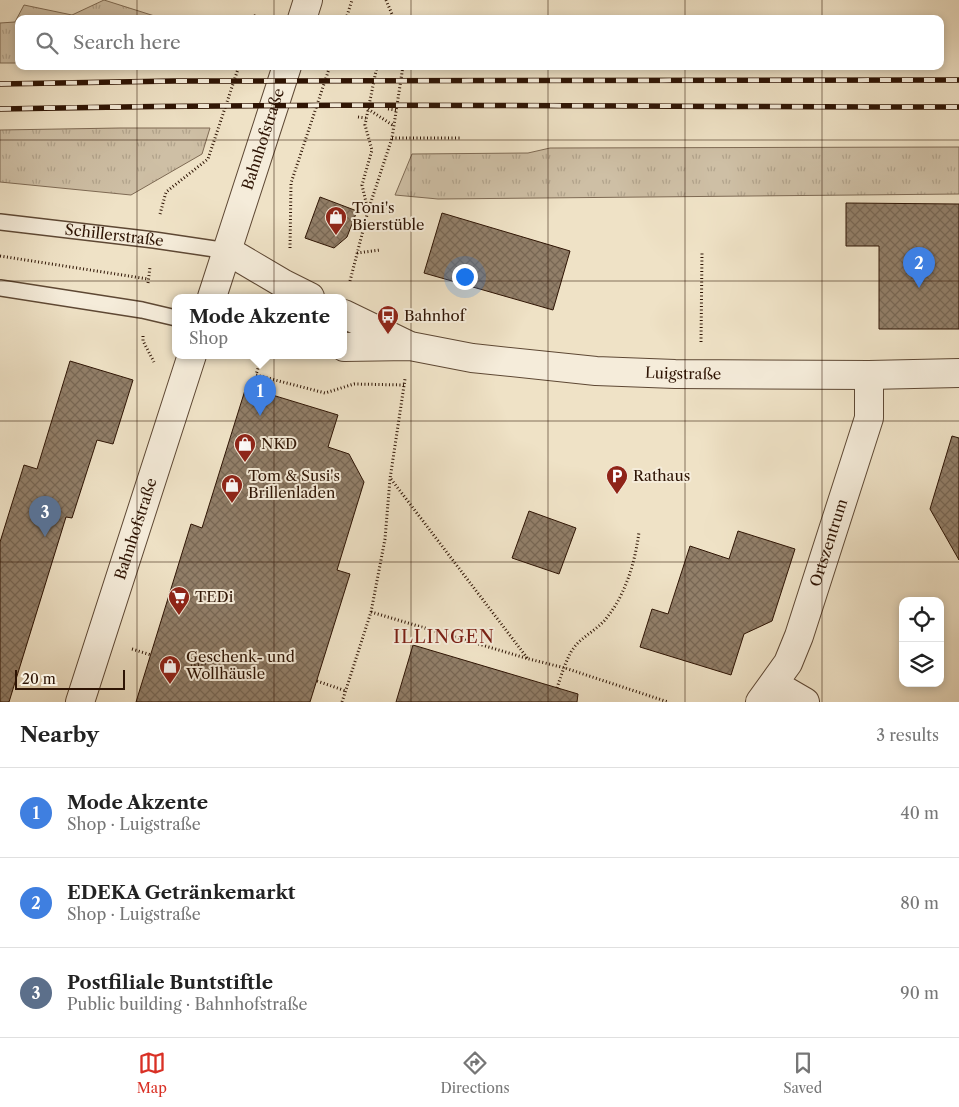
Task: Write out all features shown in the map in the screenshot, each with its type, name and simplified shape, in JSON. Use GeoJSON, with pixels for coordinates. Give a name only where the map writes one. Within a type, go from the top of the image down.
{"type":"FeatureCollection","features":[{"type":"Feature","properties":{"kind":"street"},"geometry":{"type":"LineString","coordinates":[[303,15],[308,0]]}},
{"type":"Feature","properties":{"kind":"street","name":"Bahnhofstraße"},"geometry":{"type":"LineString","coordinates":[[213,294],[286,70]]}},
{"type":"Feature","properties":{"kind":"street"},"geometry":{"type":"LineString","coordinates":[[228,251],[304,294]]}},
{"type":"Feature","properties":{"kind":"street","name":"Luigstraße"},"geometry":{"type":"LineString","coordinates":[[347,315],[410,346]]}},
{"type":"Feature","properties":{"kind":"street","name":"Luigstraße"},"geometry":{"type":"LineString","coordinates":[[347,347],[410,346],[472,358],[575,369],[675,374],[869,375],[959,372]]}},
{"type":"Feature","properties":{"kind":"street","name":"Bahnhofstraße"},"geometry":{"type":"LineString","coordinates":[[80,702],[191,359]]}},
{"type":"Feature","properties":{"kind":"street","name":"Ortszentrum"},"geometry":{"type":"LineString","coordinates":[[767,693],[788,663],[800,636],[869,418],[869,375]]}},
{"type":"Feature","properties":{"kind":"street"},"geometry":{"type":"LineString","coordinates":[[767,693],[805,702]]}},
{"type":"Feature","properties":{"kind":"lane","name":"Schillerstraße"},"geometry":{"type":"LineString","coordinates":[[0,222],[154,240],[228,251]]}},
{"type":"Feature","properties":{"kind":"lane"},"geometry":{"type":"LineString","coordinates":[[0,288],[142,310],[172,317]]}},
{"type":"Feature","properties":{"kind":"path"},"geometry":{"type":"LineString","coordinates":[[347,15],[352,0]]}},
{"type":"Feature","properties":{"kind":"path"},"geometry":{"type":"LineString","coordinates":[[386,0],[392,15]]}},
{"type":"Feature","properties":{"kind":"path"},"geometry":{"type":"LineString","coordinates":[[284,284],[290,265],[291,183],[329,70]]}},
{"type":"Feature","properties":{"kind":"path"},"geometry":{"type":"LineString","coordinates":[[368,211],[362,185],[372,150],[365,124],[376,70]]}},
{"type":"Feature","properties":{"kind":"path"},"geometry":{"type":"LineString","coordinates":[[349,285],[368,211],[392,138],[401,70]]}},
{"type":"Feature","properties":{"kind":"path"},"geometry":{"type":"LineString","coordinates":[[368,109],[394,126]]}},
{"type":"Feature","properties":{"kind":"path"},"geometry":{"type":"LineString","coordinates":[[388,109],[396,110]]}},
{"type":"Feature","properties":{"kind":"path"},"geometry":{"type":"LineString","coordinates":[[358,117],[366,118]]}},
{"type":"Feature","properties":{"kind":"path"},"geometry":{"type":"LineString","coordinates":[[392,138],[460,138]]}},
{"type":"Feature","properties":{"kind":"path"},"geometry":{"type":"LineString","coordinates":[[368,211],[390,206]]}},
{"type":"Feature","properties":{"kind":"path"},"geometry":{"type":"LineString","coordinates":[[357,253],[380,250]]}},
{"type":"Feature","properties":{"kind":"path"},"geometry":{"type":"LineString","coordinates":[[701,343],[702,252]]}},
{"type":"Feature","properties":{"kind":"path"},"geometry":{"type":"LineString","coordinates":[[0,256],[148,279]]}},
{"type":"Feature","properties":{"kind":"path"},"geometry":{"type":"LineString","coordinates":[[342,702],[371,612],[385,538],[390,479],[410,346]]}},
{"type":"Feature","properties":{"kind":"path"},"geometry":{"type":"LineString","coordinates":[[261,359],[256,375],[325,392],[354,384],[404,385]]}},
{"type":"Feature","properties":{"kind":"path"},"geometry":{"type":"LineString","coordinates":[[390,479],[529,659]]}},
{"type":"Feature","properties":{"kind":"path"},"geometry":{"type":"LineString","coordinates":[[557,688],[571,652],[582,637],[603,622],[621,596],[637,550],[639,532]]}},
{"type":"Feature","properties":{"kind":"path"},"geometry":{"type":"LineString","coordinates":[[371,612],[565,668],[668,702]]}},
{"type":"Feature","properties":{"kind":"path"},"geometry":{"type":"LineString","coordinates":[[192,666],[236,657]]}},
{"type":"Feature","properties":{"kind":"path"},"geometry":{"type":"LineString","coordinates":[[316,681],[346,690]]}},
{"type":"Feature","properties":{"kind":"green space"},"geometry":{"type":"Polygon","coordinates":[[[104,0],[151,15],[72,15],[104,0]]]}},
{"type":"Feature","properties":{"kind":"green space"},"geometry":{"type":"Polygon","coordinates":[[[24,5],[72,15],[19,15],[24,5]]]}},
{"type":"Feature","properties":{"kind":"green space"},"geometry":{"type":"Polygon","coordinates":[[[15,22],[15,63],[0,63],[0,23],[15,22]]]}},
{"type":"Feature","properties":{"kind":"green space"},"geometry":{"type":"Polygon","coordinates":[[[210,128],[202,154],[131,195],[0,182],[0,130],[210,128]]]}},
{"type":"Feature","properties":{"kind":"green space"},"geometry":{"type":"Polygon","coordinates":[[[959,147],[959,194],[438,199],[395,195],[412,154],[528,153],[550,148],[959,147]]]}},
{"type":"Feature","properties":{"kind":"building"},"geometry":{"type":"Polygon","coordinates":[[[320,197],[357,211],[347,237],[334,248],[305,238],[320,197]]]}},
{"type":"Feature","properties":{"kind":"building"},"geometry":{"type":"Polygon","coordinates":[[[846,203],[959,204],[959,329],[879,329],[879,246],[846,246],[846,203]]]}},
{"type":"Feature","properties":{"kind":"building"},"geometry":{"type":"Polygon","coordinates":[[[442,213],[570,251],[553,310],[424,273],[442,213]]]}},
{"type":"Feature","properties":{"kind":"building"},"geometry":{"type":"Polygon","coordinates":[[[70,361],[133,380],[113,444],[97,440],[72,518],[66,517],[9,702],[0,702],[0,542],[24,465],[37,469],[70,361]]]}},
{"type":"Feature","properties":{"kind":"building"},"geometry":{"type":"Polygon","coordinates":[[[246,387],[338,415],[328,447],[349,454],[364,482],[337,570],[350,574],[310,702],[136,702],[191,524],[202,528],[246,387]]]}},
{"type":"Feature","properties":{"kind":"building"},"geometry":{"type":"Polygon","coordinates":[[[952,436],[959,438],[959,560],[930,509],[952,436]]]}},
{"type":"Feature","properties":{"kind":"building"},"geometry":{"type":"Polygon","coordinates":[[[529,511],[576,528],[559,574],[512,558],[529,511]]]}},
{"type":"Feature","properties":{"kind":"building"},"geometry":{"type":"Polygon","coordinates":[[[738,531],[795,549],[772,621],[744,634],[731,675],[640,647],[652,609],[668,614],[690,546],[729,559],[738,531]]]}},
{"type":"Feature","properties":{"kind":"building"},"geometry":{"type":"Polygon","coordinates":[[[413,645],[578,694],[577,702],[396,702],[413,645]]]}},
{"type":"Feature","properties":{"kind":"railway"},"geometry":{"type":"LineString","coordinates":[[0,84],[174,81],[959,80]]}},
{"type":"Feature","properties":{"kind":"railway"},"geometry":{"type":"LineString","coordinates":[[0,109],[360,105],[959,107]]}},
{"type":"Feature","properties":{"kind":"place","name":"Toni's Bierstüble"},"geometry":{"type":"Point","coordinates":[336,236]}},
{"type":"Feature","properties":{"kind":"place","name":"EDEKA Getränkemarkt"},"geometry":{"type":"Point","coordinates":[919,288]}},
{"type":"Feature","properties":{"kind":"place","name":"Bahnhof"},"geometry":{"type":"Point","coordinates":[388,335]}},
{"type":"Feature","properties":{"kind":"place","name":"Mode Akzente"},"geometry":{"type":"Point","coordinates":[260,416]}},
{"type":"Feature","properties":{"kind":"place","name":"NKD"},"geometry":{"type":"Point","coordinates":[245,463]}},
{"type":"Feature","properties":{"kind":"place","name":"Rathaus"},"geometry":{"type":"Point","coordinates":[617,495]}},
{"type":"Feature","properties":{"kind":"place","name":"Tom & Susi's Brillenladen"},"geometry":{"type":"Point","coordinates":[232,504]}},
{"type":"Feature","properties":{"kind":"place","name":"Postfiliale Buntstiftle"},"geometry":{"type":"Point","coordinates":[45,537]}},
{"type":"Feature","properties":{"kind":"place","name":"TEDi"},"geometry":{"type":"Point","coordinates":[179,616]}},
{"type":"Feature","properties":{"kind":"place","name":"Geschenk- und Wollhäusle"},"geometry":{"type":"Point","coordinates":[170,685]}},
{"type":"Feature","properties":{"kind":"district","name":"ILLINGEN"},"geometry":{"type":"Point","coordinates":[444,637]}}]}
